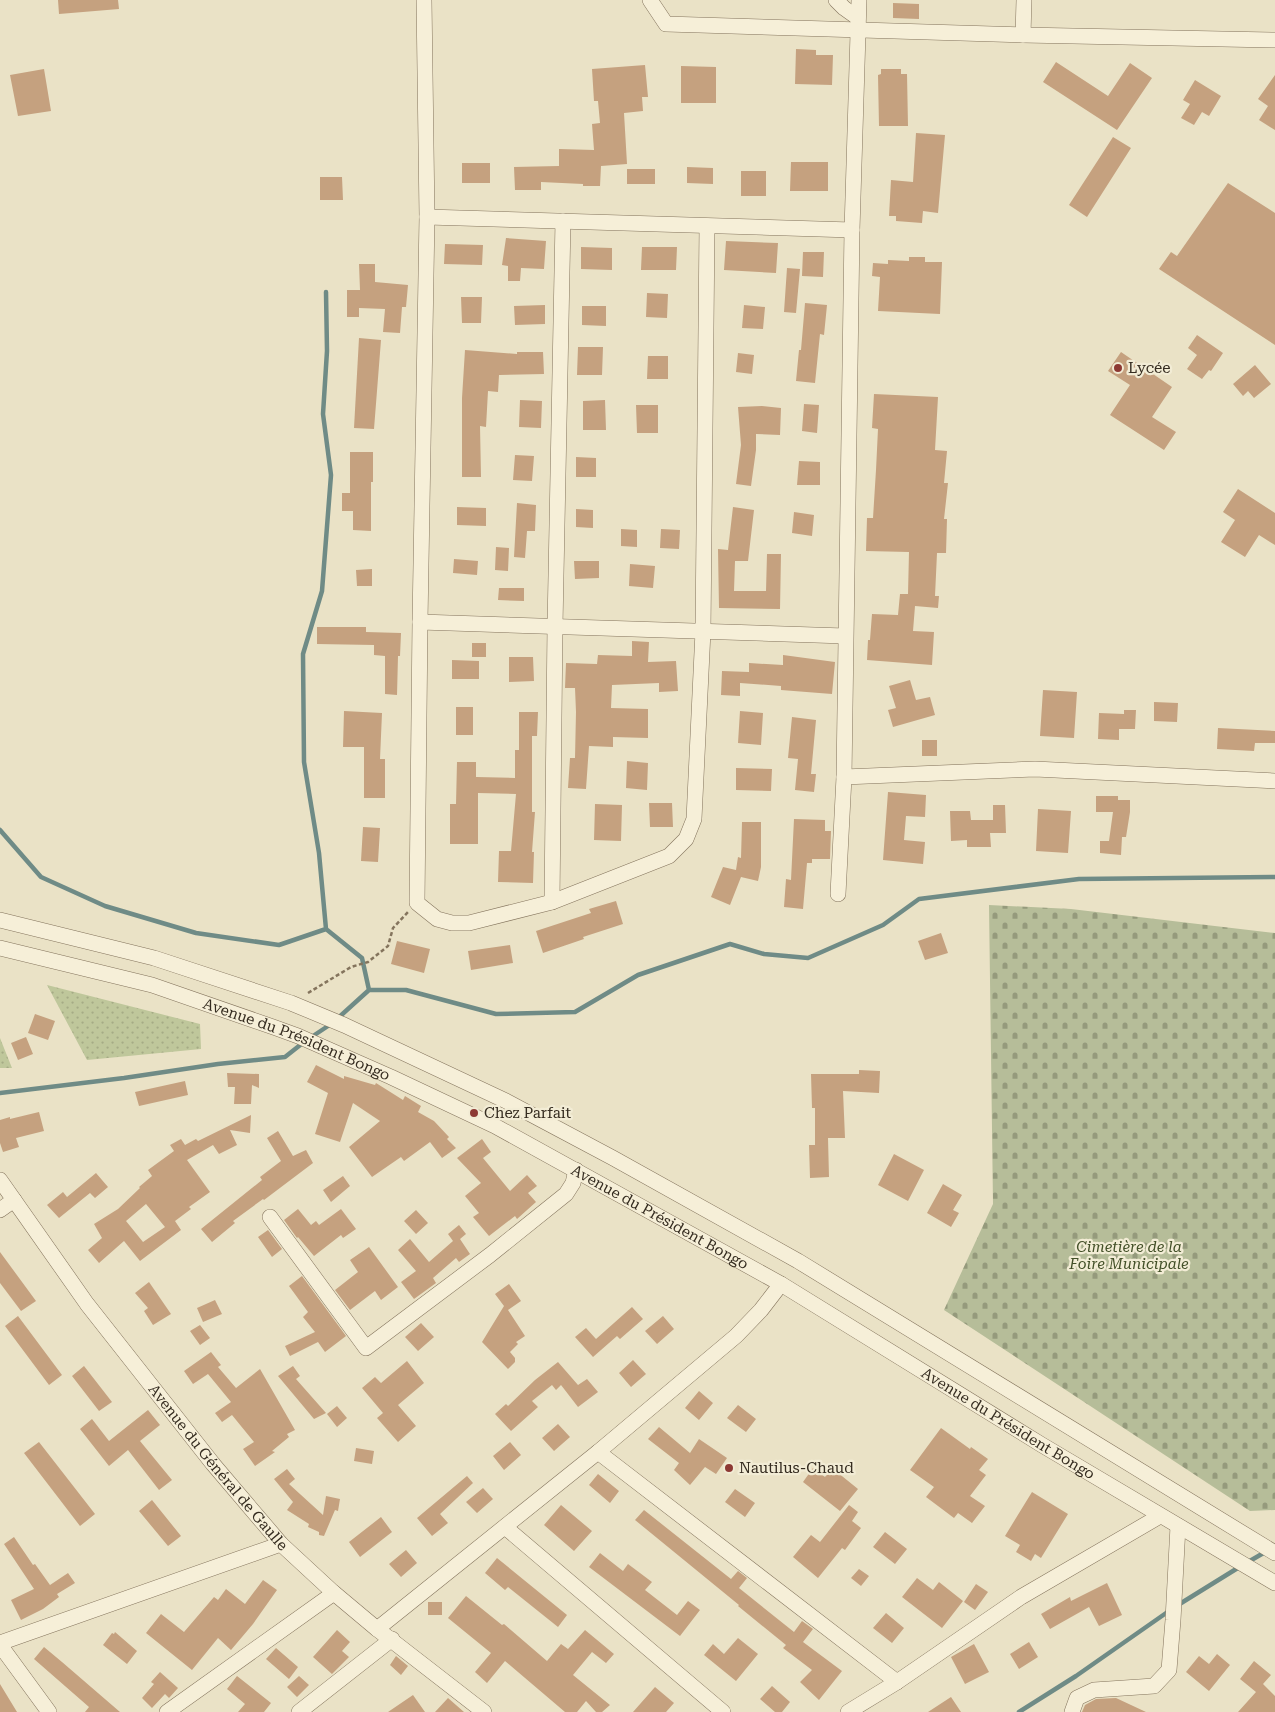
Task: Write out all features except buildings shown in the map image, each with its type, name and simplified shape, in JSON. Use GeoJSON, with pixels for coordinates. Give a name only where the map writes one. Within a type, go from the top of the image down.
{"type":"FeatureCollection","features":[{"type":"Feature","properties":{"kind":"street"},"geometry":{"type":"LineString","coordinates":[[424,0],[427,217],[417,903],[437,919],[452,923],[469,923],[552,902],[669,856],[686,839],[694,819],[703,631],[707,226]]}},
{"type":"Feature","properties":{"kind":"street"},"geometry":{"type":"LineString","coordinates":[[650,0],[666,24],[858,24],[1023,35],[1275,40]]}},
{"type":"Feature","properties":{"kind":"street"},"geometry":{"type":"LineString","coordinates":[[836,0],[858,24]]}},
{"type":"Feature","properties":{"kind":"street"},"geometry":{"type":"LineString","coordinates":[[838,894],[844,777],[852,230],[859,0]]}},
{"type":"Feature","properties":{"kind":"street"},"geometry":{"type":"LineString","coordinates":[[1023,35],[1024,0]]}},
{"type":"Feature","properties":{"kind":"street"},"geometry":{"type":"LineString","coordinates":[[427,217],[852,230]]}},
{"type":"Feature","properties":{"kind":"street"},"geometry":{"type":"LineString","coordinates":[[552,902],[563,221]]}},
{"type":"Feature","properties":{"kind":"street"},"geometry":{"type":"LineString","coordinates":[[420,622],[845,636]]}},
{"type":"Feature","properties":{"kind":"street"},"geometry":{"type":"LineString","coordinates":[[844,777],[1035,770],[1275,781]]}},
{"type":"Feature","properties":{"kind":"street","name":"Avenue du Président Bongo"},"geometry":{"type":"LineString","coordinates":[[0,920],[154,958],[291,1003],[344,1025],[506,1101],[798,1261],[1275,1553]]}},
{"type":"Feature","properties":{"kind":"street","name":"Avenue du Président Bongo"},"geometry":{"type":"LineString","coordinates":[[0,948],[152,986],[298,1036],[495,1126],[781,1284],[1042,1445],[1275,1583]]}},
{"type":"Feature","properties":{"kind":"street"},"geometry":{"type":"LineString","coordinates":[[270,1217],[366,1348],[490,1255],[566,1194],[576,1170]]}},
{"type":"Feature","properties":{"kind":"street","name":"Avenue du Général de Gaulle"},"geometry":{"type":"LineString","coordinates":[[0,1180],[87,1304],[213,1464],[281,1544],[334,1593],[377,1629],[484,1712]]}},
{"type":"Feature","properties":{"kind":"street"},"geometry":{"type":"LineString","coordinates":[[0,1210],[14,1200]]}},
{"type":"Feature","properties":{"kind":"street"},"geometry":{"type":"LineString","coordinates":[[377,1629],[598,1452],[736,1336],[761,1310],[781,1284]]}},
{"type":"Feature","properties":{"kind":"street"},"geometry":{"type":"LineString","coordinates":[[598,1452],[896,1682]]}},
{"type":"Feature","properties":{"kind":"street"},"geometry":{"type":"LineString","coordinates":[[848,1712],[1022,1597],[1160,1516]]}},
{"type":"Feature","properties":{"kind":"street"},"geometry":{"type":"LineString","coordinates":[[1072,1712],[1077,1698],[1094,1690],[1154,1686],[1169,1670],[1178,1526]]}},
{"type":"Feature","properties":{"kind":"street"},"geometry":{"type":"LineString","coordinates":[[506,1527],[723,1712]]}},
{"type":"Feature","properties":{"kind":"street"},"geometry":{"type":"LineString","coordinates":[[49,1712],[0,1644],[281,1544]]}},
{"type":"Feature","properties":{"kind":"street"},"geometry":{"type":"LineString","coordinates":[[167,1712],[334,1593]]}},
{"type":"Feature","properties":{"kind":"street"},"geometry":{"type":"LineString","coordinates":[[299,1712],[392,1639]]}},
{"type":"Feature","properties":{"kind":"path"},"geometry":{"type":"LineString","coordinates":[[291,1003],[351,967],[368,962],[388,946],[393,928],[417,903]]}},
{"type":"Feature","properties":{"kind":"green space","name":"Cimetière de la Foire Municipale"},"geometry":{"type":"Polygon","coordinates":[[[989,905],[1071,909],[1275,933],[1275,1510],[1250,1511],[944,1310],[993,1204],[989,905]]]}},
{"type":"Feature","properties":{"kind":"green space"},"geometry":{"type":"Polygon","coordinates":[[[47,985],[200,1024],[201,1049],[87,1060],[47,985]]]}},
{"type":"Feature","properties":{"kind":"green space"},"geometry":{"type":"Polygon","coordinates":[[[0,1038],[12,1068],[0,1068],[0,1038]]]}},
{"type":"Feature","properties":{"kind":"waterway"},"geometry":{"type":"LineString","coordinates":[[326,292],[327,351],[323,414],[331,475],[322,591],[303,654],[304,762],[319,853],[326,929],[362,958],[369,990]]}},
{"type":"Feature","properties":{"kind":"waterway"},"geometry":{"type":"LineString","coordinates":[[0,830],[41,877],[105,906],[196,933],[279,945],[326,929]]}},
{"type":"Feature","properties":{"kind":"waterway"},"geometry":{"type":"LineString","coordinates":[[337,1019],[369,990],[406,990],[496,1014],[575,1012],[638,975],[730,944],[764,954],[808,958],[883,925],[919,899],[1079,879],[1275,877]]}},
{"type":"Feature","properties":{"kind":"waterway"},"geometry":{"type":"LineString","coordinates":[[310,1038],[331,1024]]}},
{"type":"Feature","properties":{"kind":"waterway"},"geometry":{"type":"LineString","coordinates":[[0,1093],[285,1057],[304,1042]]}},
{"type":"Feature","properties":{"kind":"waterway"},"geometry":{"type":"LineString","coordinates":[[1248,1562],[1267,1551]]}},
{"type":"Feature","properties":{"kind":"waterway"},"geometry":{"type":"LineString","coordinates":[[1178,1605],[1241,1566]]}},
{"type":"Feature","properties":{"kind":"waterway"},"geometry":{"type":"LineString","coordinates":[[1019,1712],[1076,1676],[1169,1611]]}},
{"type":"Feature","properties":{"kind":"place","name":"Lycée"},"geometry":{"type":"Point","coordinates":[1118,368]}},
{"type":"Feature","properties":{"kind":"place","name":"Chez Parfait"},"geometry":{"type":"Point","coordinates":[474,1113]}},
{"type":"Feature","properties":{"kind":"place","name":"Nautilus-Chaud"},"geometry":{"type":"Point","coordinates":[729,1468]}}]}
